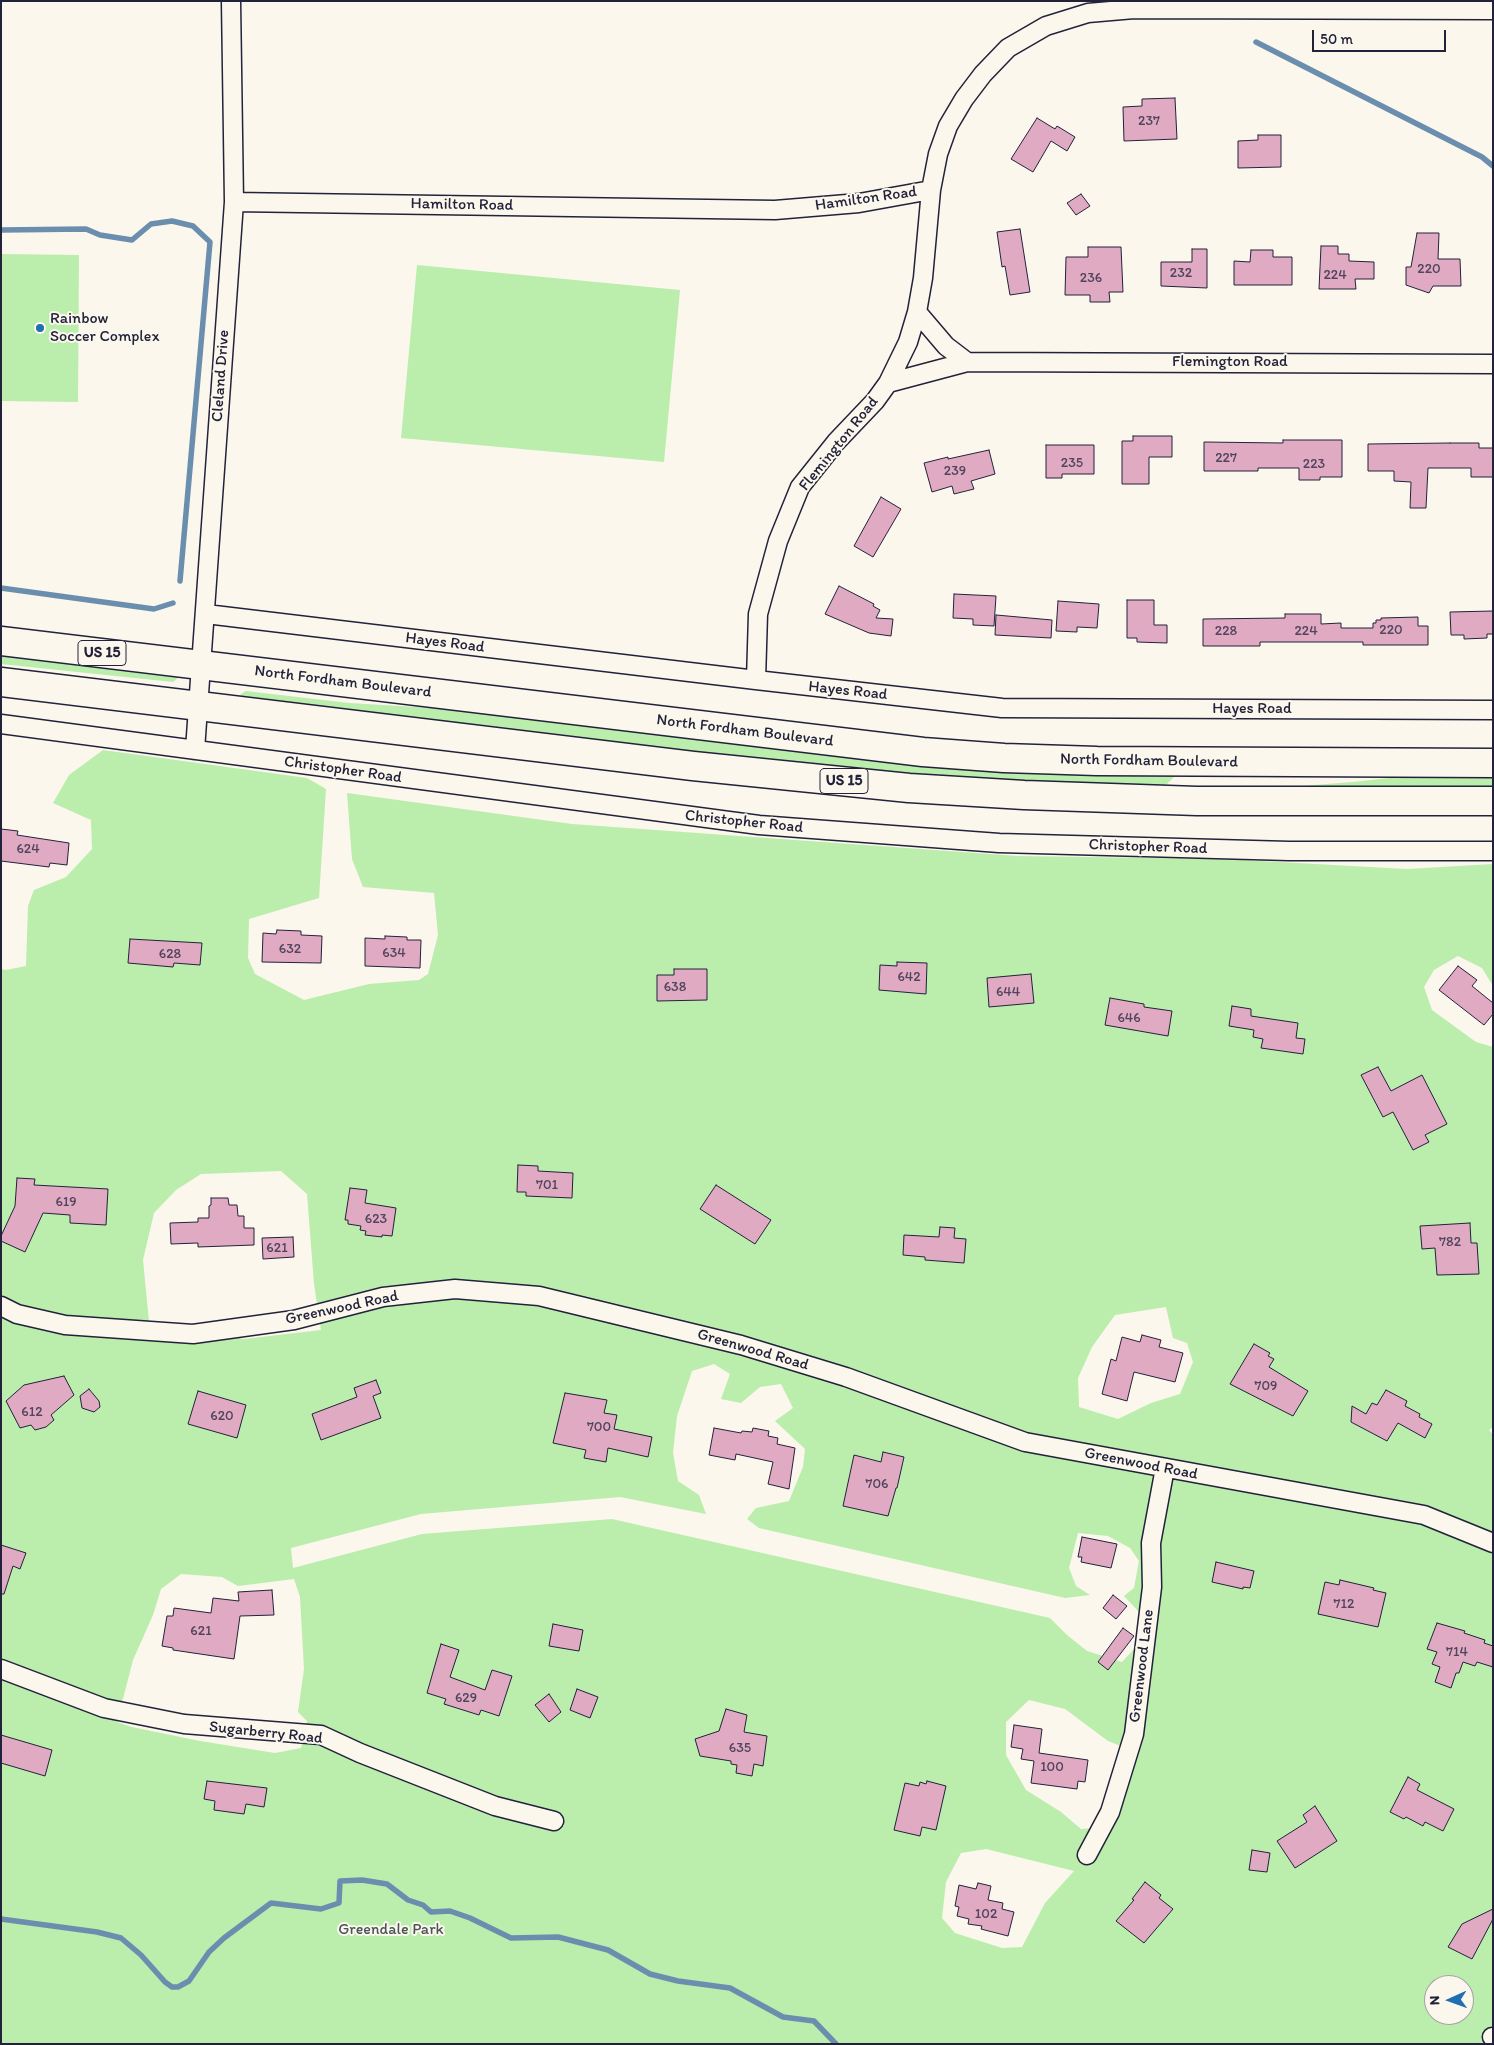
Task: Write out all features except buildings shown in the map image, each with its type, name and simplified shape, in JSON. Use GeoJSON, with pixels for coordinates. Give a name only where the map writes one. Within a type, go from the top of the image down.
{"type":"FeatureCollection","features":[{"type":"Feature","properties":{"kind":"highway","name":"North Fordham Boulevard"},"geometry":{"type":"LineString","coordinates":[[1,641],[923,752],[1097,762],[1493,762]]}},
{"type":"Feature","properties":{"kind":"highway","name":"US 15"},"geometry":{"type":"LineString","coordinates":[[1,682],[800,777],[997,794],[1188,801],[1493,801]]}},
{"type":"Feature","properties":{"kind":"highway"},"geometry":{"type":"LineString","coordinates":[[1188,801],[1190,786],[1202,779],[1233,775],[1273,762]]}},
{"type":"Feature","properties":{"kind":"street","name":"Cleland Drive"},"geometry":{"type":"LineString","coordinates":[[195,750],[234,202],[231,1]]}},
{"type":"Feature","properties":{"kind":"street","name":"Hamilton Road"},"geometry":{"type":"LineString","coordinates":[[234,202],[775,210],[859,203],[931,190],[938,154],[948,126],[964,99],[983,74],[1008,48],[1046,26],[1088,13],[1134,9],[1493,10]]}},
{"type":"Feature","properties":{"kind":"street","name":"Flemington Road"},"geometry":{"type":"LineString","coordinates":[[756,680],[758,614],[778,540],[800,487],[836,442],[875,401],[888,383],[908,342],[918,312],[931,190]]}},
{"type":"Feature","properties":{"kind":"street"},"geometry":{"type":"LineString","coordinates":[[918,312],[946,346],[967,362]]}},
{"type":"Feature","properties":{"kind":"street","name":"Flemington Road"},"geometry":{"type":"LineString","coordinates":[[888,383],[967,362],[1001,364],[1074,361],[1493,364]]}},
{"type":"Feature","properties":{"kind":"street","name":"Hayes Road"},"geometry":{"type":"LineString","coordinates":[[206,614],[1002,708],[1493,710]]}},
{"type":"Feature","properties":{"kind":"street","name":"Christopher Road"},"geometry":{"type":"LineString","coordinates":[[1,724],[61,730],[195,750],[759,825],[999,843],[1289,851],[1493,851]]}},
{"type":"Feature","properties":{"kind":"street","name":"Greenwood Road"},"geometry":{"type":"LineString","coordinates":[[1,1306],[18,1314],[65,1325],[193,1334],[294,1320],[383,1298],[437,1291],[456,1289],[539,1296],[758,1350],[846,1377],[1025,1442],[1424,1515],[1493,1543]]}},
{"type":"Feature","properties":{"kind":"street","name":"Greenwood Lane"},"geometry":{"type":"LineString","coordinates":[[1087,1855],[1110,1812],[1134,1734],[1152,1586],[1150,1543],[1165,1468]]}},
{"type":"Feature","properties":{"kind":"street","name":"Sugarberry Road"},"geometry":{"type":"LineString","coordinates":[[1,1669],[113,1710],[184,1724],[321,1735],[360,1753],[495,1806],[554,1821]]}},
{"type":"Feature","properties":{"kind":"green space","name":"Rainbow Soccer Complex"},"geometry":{"type":"Polygon","coordinates":[[[1,254],[79,255],[78,402],[1,401],[1,254]]]}},
{"type":"Feature","properties":{"kind":"green space"},"geometry":{"type":"Polygon","coordinates":[[[417,265],[680,290],[664,462],[401,438],[417,265]]]}},
{"type":"Feature","properties":{"kind":"green space"},"geometry":{"type":"Polygon","coordinates":[[[1,652],[177,675],[178,678],[173,682],[1,664],[1,652]]]}},
{"type":"Feature","properties":{"kind":"green space"},"geometry":{"type":"Polygon","coordinates":[[[246,691],[349,703],[467,710],[1179,772],[1160,791],[906,778],[240,697],[246,691]]]}},
{"type":"Feature","properties":{"kind":"green space","name":"Greendale Park"},"geometry":{"type":"Polygon","coordinates":[[[103,750],[307,778],[326,789],[319,898],[249,919],[248,958],[255,974],[304,1000],[369,984],[419,980],[428,974],[438,935],[434,893],[363,887],[352,859],[347,793],[572,824],[1018,856],[1223,859],[1407,869],[1493,864],[1493,986],[1482,968],[1458,956],[1434,970],[1424,987],[1432,1010],[1476,1042],[1493,1047],[1493,1427],[1489,1430],[1493,1435],[1493,2044],[1,2044],[1,969],[6,970],[26,966],[28,906],[34,890],[66,877],[92,849],[91,820],[53,803],[69,775],[103,750]],[[281,1171],[201,1174],[176,1190],[154,1213],[143,1260],[149,1322],[244,1339],[321,1330],[314,1284],[307,1194],[281,1171]],[[1166,1307],[1115,1315],[1092,1347],[1078,1378],[1079,1407],[1118,1419],[1151,1403],[1180,1394],[1193,1362],[1187,1343],[1173,1338],[1166,1307]],[[714,1364],[692,1371],[677,1416],[673,1453],[678,1481],[699,1495],[706,1514],[620,1497],[421,1514],[291,1548],[293,1568],[422,1534],[612,1519],[1050,1618],[1087,1651],[1122,1662],[1135,1648],[1140,1613],[1124,1596],[1134,1588],[1139,1561],[1130,1548],[1108,1536],[1078,1533],[1069,1568],[1076,1586],[1090,1595],[1065,1598],[759,1528],[747,1519],[756,1508],[789,1501],[803,1467],[805,1449],[775,1421],[793,1408],[781,1384],[760,1387],[741,1403],[721,1399],[730,1374],[714,1364]],[[181,1574],[161,1589],[153,1615],[133,1660],[117,1722],[132,1727],[200,1741],[275,1753],[301,1748],[307,1721],[298,1712],[304,1669],[300,1597],[294,1579],[238,1586],[222,1577],[181,1574]],[[1029,1700],[1006,1722],[1006,1755],[1026,1790],[1061,1812],[1081,1829],[1114,1826],[1138,1753],[1108,1741],[1065,1709],[1029,1700]],[[986,1849],[961,1853],[946,1882],[942,1918],[955,1933],[1002,1948],[1022,1947],[1045,1903],[1074,1871],[986,1849]]]}},
{"type":"Feature","properties":{"kind":"green space"},"geometry":{"type":"Polygon","coordinates":[[[1493,771],[1493,791],[1224,792],[1353,782],[1443,772],[1493,771]]]}},
{"type":"Feature","properties":{"kind":"waterway"},"geometry":{"type":"LineString","coordinates":[[1256,42],[1482,157],[1493,166]]}},
{"type":"Feature","properties":{"kind":"waterway"},"geometry":{"type":"LineString","coordinates":[[1,230],[86,229],[100,235],[132,240],[151,224],[172,221],[193,226],[210,242],[180,581]]}},
{"type":"Feature","properties":{"kind":"waterway"},"geometry":{"type":"LineString","coordinates":[[1,588],[154,609],[173,603]]}},
{"type":"Feature","properties":{"kind":"waterway"},"geometry":{"type":"LineString","coordinates":[[1,1919],[97,1932],[121,1938],[141,1955],[165,1982],[172,1987],[178,1987],[189,1981],[209,1952],[224,1938],[271,1903],[321,1909],[339,1903],[340,1881],[362,1880],[387,1884],[408,1900],[423,1905],[431,1912],[450,1911],[470,1918],[511,1938],[558,1937],[608,1950],[650,1974],[678,1981],[730,1988],[783,2017],[814,2021],[836,2044]]}},
{"type":"Feature","properties":{"kind":"place","name":"Rainbow Soccer Complex"},"geometry":{"type":"Point","coordinates":[40,328]}}]}
